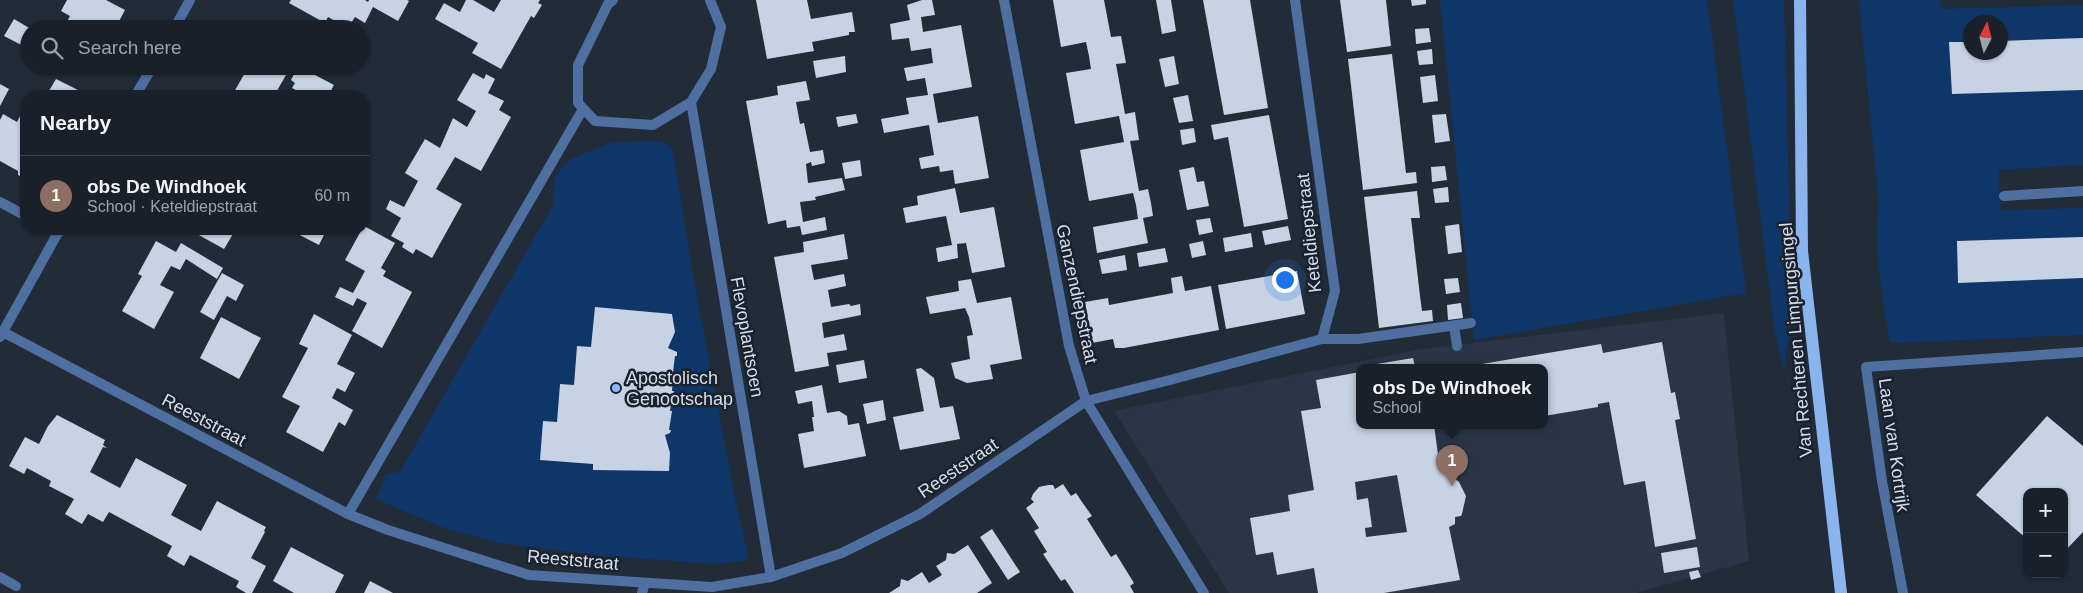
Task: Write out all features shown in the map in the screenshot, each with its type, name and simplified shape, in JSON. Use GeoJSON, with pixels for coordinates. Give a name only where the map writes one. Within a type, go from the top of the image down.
{"type":"FeatureCollection","features":[{"type":"Feature","properties":{"kind":"main road","name":"Van Rechteren Limpurgsingel"},"geometry":{"type":"LineString","coordinates":[[1800,0],[1802,251],[1841,593]]}},
{"type":"Feature","properties":{"kind":"main road","name":"Van Rechteren Limpurgsingel"},"geometry":{"type":"LineString","coordinates":[[1837,556],[1848,593]]}},
{"type":"Feature","properties":{"kind":"street"},"geometry":{"type":"LineString","coordinates":[[179,20],[190,0]]}},
{"type":"Feature","properties":{"kind":"street"},"geometry":{"type":"LineString","coordinates":[[613,0],[608,4],[578,66],[578,103],[595,121],[653,124],[692,102],[711,69],[721,27],[710,0]]}},
{"type":"Feature","properties":{"kind":"street","name":"Ganzendiepstraat"},"geometry":{"type":"LineString","coordinates":[[1004,0],[1069,346],[1086,401],[1204,593]]}},
{"type":"Feature","properties":{"kind":"street","name":"Keteldiepstraat"},"geometry":{"type":"LineString","coordinates":[[1295,0],[1335,290],[1322,339]]}},
{"type":"Feature","properties":{"kind":"street"},"geometry":{"type":"LineString","coordinates":[[138,90],[147,75]]}},
{"type":"Feature","properties":{"kind":"street","name":"Flevoplantsoen"},"geometry":{"type":"LineString","coordinates":[[692,102],[771,577]]}},
{"type":"Feature","properties":{"kind":"street"},"geometry":{"type":"LineString","coordinates":[[348,514],[584,109]]}},
{"type":"Feature","properties":{"kind":"street"},"geometry":{"type":"LineString","coordinates":[[2004,196],[2083,191]]}},
{"type":"Feature","properties":{"kind":"street"},"geometry":{"type":"LineString","coordinates":[[0,202],[20,213]]}},
{"type":"Feature","properties":{"kind":"street"},"geometry":{"type":"LineString","coordinates":[[1,334],[53,235]]}},
{"type":"Feature","properties":{"kind":"street"},"geometry":{"type":"LineString","coordinates":[[1086,401],[1322,339],[1358,339],[1470,323]]}},
{"type":"Feature","properties":{"kind":"street"},"geometry":{"type":"LineString","coordinates":[[1454,326],[1456,346]]}},
{"type":"Feature","properties":{"kind":"street","name":"Reeststraat"},"geometry":{"type":"LineString","coordinates":[[1,334],[348,514],[388,530],[529,575],[644,588],[712,587],[771,577],[842,553],[920,514],[1086,401]]}},
{"type":"Feature","properties":{"kind":"street","name":"Laan van Kortrijk"},"geometry":{"type":"LineString","coordinates":[[1904,593],[1882,481],[1866,367],[2083,352]]}},
{"type":"Feature","properties":{"kind":"street"},"geometry":{"type":"LineString","coordinates":[[0,578],[16,586]]}},
{"type":"Feature","properties":{"kind":"shaded area"},"geometry":{"type":"Polygon","coordinates":[[[1440,0],[1707,0],[1746,293],[1474,340],[1440,0]]]}},
{"type":"Feature","properties":{"kind":"shaded area"},"geometry":{"type":"Polygon","coordinates":[[[1733,0],[1784,0],[1792,308],[1784,372],[1775,333],[1733,0]]]}},
{"type":"Feature","properties":{"kind":"shaded area"},"geometry":{"type":"Polygon","coordinates":[[[1859,0],[1940,0],[1941,9],[2083,5],[2083,165],[1998,170],[2001,210],[2083,208],[2083,335],[1890,343],[1878,256],[1877,221],[1879,206],[1859,0]]]}},
{"type":"Feature","properties":{"kind":"shaded area"},"geometry":{"type":"Polygon","coordinates":[[[660,141],[671,147],[674,157],[693,275],[735,498],[749,560],[713,564],[595,555],[501,543],[447,529],[376,499],[386,474],[400,472],[553,205],[554,178],[570,159],[613,142],[660,141]]]}},
{"type":"Feature","properties":{"kind":"shaded area"},"geometry":{"type":"Polygon","coordinates":[[[1724,313],[1749,561],[1636,593],[1229,593],[1114,411],[1423,349],[1724,313]]]}},
{"type":"Feature","properties":{"kind":"building"},"geometry":{"type":"Polygon","coordinates":[[[67,0],[106,0],[125,10],[120,20],[68,20],[70,16],[61,11],[67,0]]]}},
{"type":"Feature","properties":{"kind":"building"},"geometry":{"type":"Polygon","coordinates":[[[291,0],[409,1],[398,21],[373,7],[366,20],[360,20],[355,17],[353,20],[333,20],[328,17],[326,20],[320,20],[289,3],[291,0]]]}},
{"type":"Feature","properties":{"kind":"building"},"geometry":{"type":"Polygon","coordinates":[[[466,0],[473,0],[494,12],[501,0],[540,0],[538,3],[542,5],[534,18],[531,16],[501,69],[472,53],[478,43],[435,19],[444,3],[460,12],[466,0]]]}},
{"type":"Feature","properties":{"kind":"building"},"geometry":{"type":"Polygon","coordinates":[[[756,0],[807,0],[811,19],[852,12],[855,32],[849,32],[849,35],[812,42],[814,51],[767,59],[756,0]]]}},
{"type":"Feature","properties":{"kind":"building"},"geometry":{"type":"Polygon","coordinates":[[[922,0],[932,0],[935,15],[921,17],[923,32],[961,25],[972,87],[933,94],[938,123],[978,116],[989,178],[955,184],[953,170],[940,172],[939,166],[921,169],[919,158],[934,155],[929,125],[884,133],[881,119],[909,114],[906,98],[928,95],[925,78],[907,81],[904,68],[933,63],[931,48],[911,51],[909,38],[892,40],[890,24],[910,20],[907,5],[922,0]]]}},
{"type":"Feature","properties":{"kind":"building"},"geometry":{"type":"Polygon","coordinates":[[[1053,0],[1104,0],[1111,37],[1121,36],[1126,63],[1116,64],[1125,114],[1135,112],[1139,140],[1130,141],[1139,191],[1148,189],[1151,203],[1153,216],[1143,218],[1148,243],[1097,253],[1093,227],[1138,219],[1136,205],[1133,193],[1089,201],[1080,150],[1124,142],[1119,116],[1075,124],[1066,73],[1091,69],[1089,56],[1086,42],[1061,47],[1053,0]]]}},
{"type":"Feature","properties":{"kind":"building"},"geometry":{"type":"Polygon","coordinates":[[[1156,0],[1171,0],[1176,31],[1162,34],[1156,0]]]}},
{"type":"Feature","properties":{"kind":"building"},"geometry":{"type":"Polygon","coordinates":[[[1203,0],[1250,0],[1268,108],[1224,115],[1203,0]]]}},
{"type":"Feature","properties":{"kind":"building"},"geometry":{"type":"Polygon","coordinates":[[[1340,0],[1386,0],[1391,46],[1347,52],[1340,0]]]}},
{"type":"Feature","properties":{"kind":"building"},"geometry":{"type":"Polygon","coordinates":[[[1411,0],[1426,0],[1426,4],[1412,6],[1411,0]]]}},
{"type":"Feature","properties":{"kind":"building"},"geometry":{"type":"Polygon","coordinates":[[[14,19],[20,23],[20,44],[4,36],[14,19]]]}},
{"type":"Feature","properties":{"kind":"building"},"geometry":{"type":"Polygon","coordinates":[[[1429,28],[1431,42],[1416,44],[1415,29],[1429,28]]]}},
{"type":"Feature","properties":{"kind":"building"},"geometry":{"type":"Polygon","coordinates":[[[2083,38],[2083,90],[1952,94],[1949,42],[1963,42],[1963,60],[2008,60],[2008,41],[2083,38]]]}},
{"type":"Feature","properties":{"kind":"building"},"geometry":{"type":"Polygon","coordinates":[[[1432,49],[1433,64],[1419,65],[1417,51],[1432,49]]]}},
{"type":"Feature","properties":{"kind":"building"},"geometry":{"type":"Polygon","coordinates":[[[1392,54],[1406,173],[1416,172],[1417,183],[1363,190],[1348,59],[1392,54]]]}},
{"type":"Feature","properties":{"kind":"building"},"geometry":{"type":"Polygon","coordinates":[[[845,56],[846,72],[816,78],[813,61],[845,56]]]}},
{"type":"Feature","properties":{"kind":"building"},"geometry":{"type":"Polygon","coordinates":[[[1174,56],[1179,84],[1165,87],[1159,59],[1174,56]]]}},
{"type":"Feature","properties":{"kind":"building"},"geometry":{"type":"Polygon","coordinates":[[[473,73],[484,79],[486,74],[495,79],[488,93],[504,101],[499,110],[511,117],[481,171],[455,157],[436,189],[462,204],[432,258],[416,249],[413,254],[402,247],[404,243],[391,236],[401,218],[386,209],[390,200],[404,207],[418,181],[405,173],[425,139],[440,148],[453,118],[467,127],[476,111],[457,100],[473,73]]]}},
{"type":"Feature","properties":{"kind":"building"},"geometry":{"type":"Polygon","coordinates":[[[244,75],[286,75],[277,90],[235,90],[244,75]]]}},
{"type":"Feature","properties":{"kind":"building"},"geometry":{"type":"Polygon","coordinates":[[[294,75],[315,75],[334,85],[331,90],[296,90],[292,88],[295,83],[291,80],[294,75]]]}},
{"type":"Feature","properties":{"kind":"building"},"geometry":{"type":"Polygon","coordinates":[[[1435,75],[1438,101],[1423,103],[1420,77],[1435,75]]]}},
{"type":"Feature","properties":{"kind":"building"},"geometry":{"type":"Polygon","coordinates":[[[56,79],[78,90],[50,90],[56,79]]]}},
{"type":"Feature","properties":{"kind":"building"},"geometry":{"type":"Polygon","coordinates":[[[806,81],[810,100],[796,102],[800,124],[804,123],[810,152],[823,150],[825,163],[812,166],[811,162],[806,164],[808,183],[842,178],[845,190],[815,197],[816,200],[800,202],[803,222],[825,217],[827,230],[802,235],[800,226],[787,228],[786,220],[768,224],[746,101],[778,95],[777,86],[806,81]]]}},
{"type":"Feature","properties":{"kind":"building"},"geometry":{"type":"Polygon","coordinates":[[[0,84],[9,89],[0,106],[0,84]]]}},
{"type":"Feature","properties":{"kind":"building"},"geometry":{"type":"Polygon","coordinates":[[[1188,95],[1193,121],[1179,123],[1173,98],[1188,95]]]}},
{"type":"Feature","properties":{"kind":"building"},"geometry":{"type":"Polygon","coordinates":[[[3,114],[17,122],[20,116],[20,176],[18,171],[0,161],[0,120],[3,114]]]}},
{"type":"Feature","properties":{"kind":"building"},"geometry":{"type":"Polygon","coordinates":[[[856,114],[858,123],[838,127],[836,117],[856,114]]]}},
{"type":"Feature","properties":{"kind":"building"},"geometry":{"type":"Polygon","coordinates":[[[1446,114],[1450,141],[1435,143],[1432,115],[1446,114]]]}},
{"type":"Feature","properties":{"kind":"building"},"geometry":{"type":"Polygon","coordinates":[[[1269,115],[1288,219],[1244,227],[1228,137],[1214,140],[1211,125],[1269,115]]]}},
{"type":"Feature","properties":{"kind":"building"},"geometry":{"type":"Polygon","coordinates":[[[1194,128],[1196,142],[1182,145],[1180,130],[1194,128]]]}},
{"type":"Feature","properties":{"kind":"building"},"geometry":{"type":"Polygon","coordinates":[[[860,160],[862,176],[845,179],[842,163],[860,160]]]}},
{"type":"Feature","properties":{"kind":"building"},"geometry":{"type":"Polygon","coordinates":[[[1445,166],[1447,180],[1432,182],[1431,167],[1445,166]]]}},
{"type":"Feature","properties":{"kind":"building"},"geometry":{"type":"Polygon","coordinates":[[[1194,167],[1197,182],[1204,181],[1209,206],[1187,210],[1179,170],[1194,167]]]}},
{"type":"Feature","properties":{"kind":"building"},"geometry":{"type":"Polygon","coordinates":[[[1448,187],[1449,202],[1435,203],[1433,189],[1448,187]]]}},
{"type":"Feature","properties":{"kind":"building"},"geometry":{"type":"Polygon","coordinates":[[[955,188],[960,213],[994,207],[1005,267],[972,273],[966,243],[957,244],[958,258],[938,262],[936,248],[952,245],[946,216],[906,223],[903,208],[918,205],[917,196],[955,188]]]}},
{"type":"Feature","properties":{"kind":"building"},"geometry":{"type":"Polygon","coordinates":[[[1417,191],[1420,218],[1411,218],[1420,296],[1422,311],[1432,310],[1433,321],[1379,328],[1364,197],[1417,191]]]}},
{"type":"Feature","properties":{"kind":"building"},"geometry":{"type":"Polygon","coordinates":[[[1210,218],[1213,232],[1199,235],[1196,220],[1210,218]]]}},
{"type":"Feature","properties":{"kind":"building"},"geometry":{"type":"Polygon","coordinates":[[[1459,224],[1462,252],[1448,254],[1445,226],[1459,224]]]}},
{"type":"Feature","properties":{"kind":"building"},"geometry":{"type":"Polygon","coordinates":[[[1288,226],[1291,240],[1265,245],[1262,231],[1288,226]]]}},
{"type":"Feature","properties":{"kind":"building"},"geometry":{"type":"Polygon","coordinates":[[[370,229],[395,243],[381,268],[386,271],[383,276],[412,292],[382,348],[352,331],[367,303],[357,298],[353,306],[335,297],[340,287],[353,293],[365,271],[345,260],[359,235],[370,235],[370,229]]]}},
{"type":"Feature","properties":{"kind":"building"},"geometry":{"type":"Polygon","coordinates":[[[1251,233],[1253,247],[1225,252],[1223,238],[1251,233]]]}},
{"type":"Feature","properties":{"kind":"building"},"geometry":{"type":"Polygon","coordinates":[[[844,234],[848,259],[811,265],[814,280],[844,274],[846,286],[828,290],[831,307],[860,304],[861,315],[822,323],[824,338],[844,334],[847,350],[827,353],[829,366],[795,372],[774,257],[804,252],[803,242],[844,234]]]}},
{"type":"Feature","properties":{"kind":"building"},"geometry":{"type":"Polygon","coordinates":[[[199,235],[232,235],[224,249],[199,235]]]}},
{"type":"Feature","properties":{"kind":"building"},"geometry":{"type":"Polygon","coordinates":[[[300,235],[324,235],[319,245],[300,235]]]}},
{"type":"Feature","properties":{"kind":"building"},"geometry":{"type":"Polygon","coordinates":[[[2083,237],[2083,278],[1958,283],[1957,241],[2083,237]]]}},
{"type":"Feature","properties":{"kind":"building"},"geometry":{"type":"Polygon","coordinates":[[[156,241],[176,252],[181,243],[223,268],[217,279],[186,259],[180,270],[171,266],[160,285],[174,292],[154,329],[122,311],[142,276],[138,274],[156,241]]]}},
{"type":"Feature","properties":{"kind":"building"},"geometry":{"type":"Polygon","coordinates":[[[1203,241],[1206,255],[1192,258],[1189,244],[1203,241]]]}},
{"type":"Feature","properties":{"kind":"building"},"geometry":{"type":"Polygon","coordinates":[[[1165,248],[1168,262],[1139,267],[1137,253],[1165,248]]]}},
{"type":"Feature","properties":{"kind":"building"},"geometry":{"type":"Polygon","coordinates":[[[1125,255],[1127,270],[1102,274],[1099,260],[1125,255]]]}},
{"type":"Feature","properties":{"kind":"building"},"geometry":{"type":"Polygon","coordinates":[[[1297,271],[1305,314],[1226,329],[1218,285],[1297,271]]]}},
{"type":"Feature","properties":{"kind":"building"},"geometry":{"type":"Polygon","coordinates":[[[222,273],[244,285],[236,301],[227,296],[214,320],[200,312],[222,273]]]}},
{"type":"Feature","properties":{"kind":"building"},"geometry":{"type":"Polygon","coordinates":[[[1182,276],[1185,291],[1211,286],[1219,330],[1124,348],[1115,348],[1113,339],[1092,343],[1085,302],[1108,298],[1109,305],[1173,293],[1171,278],[1182,276]]]}},
{"type":"Feature","properties":{"kind":"building"},"geometry":{"type":"Polygon","coordinates":[[[1458,278],[1460,292],[1446,294],[1444,279],[1458,278]]]}},
{"type":"Feature","properties":{"kind":"building"},"geometry":{"type":"Polygon","coordinates":[[[971,279],[977,303],[1011,297],[1022,359],[990,365],[993,379],[967,383],[955,378],[951,363],[970,359],[967,336],[973,335],[965,308],[930,314],[926,297],[959,291],[958,281],[971,279]]]}},
{"type":"Feature","properties":{"kind":"building"},"geometry":{"type":"Polygon","coordinates":[[[1461,303],[1463,318],[1448,320],[1447,305],[1461,303]]]}},
{"type":"Feature","properties":{"kind":"building","name":"Apostolisch Genootschap"},"geometry":{"type":"Polygon","coordinates":[[[595,307],[672,314],[675,332],[668,348],[677,352],[677,356],[675,356],[673,372],[675,375],[673,376],[672,391],[674,391],[670,411],[672,411],[669,430],[671,430],[670,433],[665,435],[670,453],[669,471],[593,470],[593,464],[540,460],[543,421],[557,422],[560,384],[574,385],[577,346],[591,347],[595,307]]]}},
{"type":"Feature","properties":{"kind":"building"},"geometry":{"type":"Polygon","coordinates":[[[314,314],[352,335],[337,364],[355,373],[345,392],[337,388],[332,398],[353,410],[345,426],[339,422],[323,452],[286,432],[300,406],[282,397],[308,348],[299,344],[314,314]]]}},
{"type":"Feature","properties":{"kind":"building"},"geometry":{"type":"Polygon","coordinates":[[[221,317],[261,338],[239,379],[200,358],[221,317]]]}},
{"type":"Feature","properties":{"kind":"building"},"geometry":{"type":"Polygon","coordinates":[[[1662,342],[1671,393],[1675,392],[1680,419],[1675,420],[1696,539],[1655,547],[1645,481],[1624,485],[1609,402],[1598,404],[1598,407],[1548,415],[1548,364],[1482,364],[1601,344],[1603,353],[1662,342]]]}},
{"type":"Feature","properties":{"kind":"building"},"geometry":{"type":"Polygon","coordinates":[[[1413,358],[1414,364],[1377,364],[1413,358]]]}},
{"type":"Feature","properties":{"kind":"building"},"geometry":{"type":"Polygon","coordinates":[[[864,360],[867,378],[839,383],[836,365],[864,360]]]}},
{"type":"Feature","properties":{"kind":"building"},"geometry":{"type":"Polygon","coordinates":[[[921,368],[934,378],[940,408],[953,406],[960,439],[900,450],[893,417],[924,411],[916,369],[921,368]]]}},
{"type":"Feature","properties":{"kind":"building"},"geometry":{"type":"Polygon","coordinates":[[[1356,373],[1356,429],[1435,429],[1440,469],[1447,471],[1449,479],[1454,478],[1459,482],[1466,496],[1461,516],[1455,517],[1455,524],[1449,527],[1460,580],[1384,593],[1318,593],[1314,568],[1277,575],[1273,552],[1256,555],[1250,518],[1290,511],[1288,495],[1314,490],[1301,411],[1321,408],[1316,380],[1356,373]],[[1397,475],[1355,482],[1357,500],[1368,498],[1372,527],[1365,528],[1366,537],[1407,532],[1397,475]]]}},
{"type":"Feature","properties":{"kind":"building"},"geometry":{"type":"Polygon","coordinates":[[[822,385],[827,413],[839,411],[847,416],[848,425],[859,423],[866,456],[804,468],[798,434],[814,431],[812,417],[814,417],[812,401],[798,404],[795,391],[822,385]]]}},
{"type":"Feature","properties":{"kind":"building"},"geometry":{"type":"Polygon","coordinates":[[[883,400],[886,420],[867,424],[863,404],[883,400]]]}},
{"type":"Feature","properties":{"kind":"building"},"geometry":{"type":"Polygon","coordinates":[[[57,415],[105,440],[103,445],[107,448],[103,447],[90,472],[120,488],[136,458],[187,485],[171,515],[201,531],[217,501],[266,527],[251,558],[266,566],[252,593],[246,593],[236,587],[239,581],[190,555],[184,566],[167,556],[172,546],[109,512],[103,522],[88,514],[82,524],[65,514],[74,499],[49,486],[51,481],[27,468],[24,474],[9,466],[25,437],[39,444],[48,426],[57,415]]]}},
{"type":"Feature","properties":{"kind":"building"},"geometry":{"type":"Polygon","coordinates":[[[2047,416],[2083,446],[2083,532],[2068,548],[2068,488],[2023,488],[2023,536],[1976,495],[2047,416]]]}},
{"type":"Feature","properties":{"kind":"building"},"geometry":{"type":"Polygon","coordinates":[[[1063,484],[1071,496],[1076,493],[1092,516],[1087,519],[1111,557],[1116,554],[1134,583],[1130,586],[1134,593],[1074,593],[1065,579],[1061,581],[1043,554],[1047,552],[1034,531],[1039,528],[1026,508],[1034,502],[1031,499],[1039,487],[1053,485],[1055,489],[1063,484]]]}},
{"type":"Feature","properties":{"kind":"building"},"geometry":{"type":"Polygon","coordinates":[[[992,529],[1020,572],[1008,580],[980,537],[992,529]]]}},
{"type":"Feature","properties":{"kind":"building"},"geometry":{"type":"Polygon","coordinates":[[[968,545],[992,583],[977,593],[889,593],[900,586],[901,579],[908,581],[922,572],[929,583],[942,575],[936,566],[946,560],[947,553],[954,554],[968,545]]]}},
{"type":"Feature","properties":{"kind":"building"},"geometry":{"type":"Polygon","coordinates":[[[291,547],[344,575],[335,593],[294,593],[273,581],[291,547]]]}},
{"type":"Feature","properties":{"kind":"building"},"geometry":{"type":"Polygon","coordinates":[[[1697,547],[1700,567],[1664,573],[1661,553],[1697,547]]]}},
{"type":"Feature","properties":{"kind":"building"},"geometry":{"type":"Polygon","coordinates":[[[1698,570],[1701,577],[1691,580],[1689,572],[1698,570]]]}},
{"type":"Feature","properties":{"kind":"building"},"geometry":{"type":"Polygon","coordinates":[[[370,581],[393,593],[364,593],[370,581]]]}},
{"type":"Feature","properties":{"kind":"place","name":"Apostolisch Genootschap"},"geometry":{"type":"Point","coordinates":[616,388]}},
{"type":"Feature","properties":{"kind":"place","name":"obs De Windhoek"},"geometry":{"type":"Point","coordinates":[1452,486]}}]}
